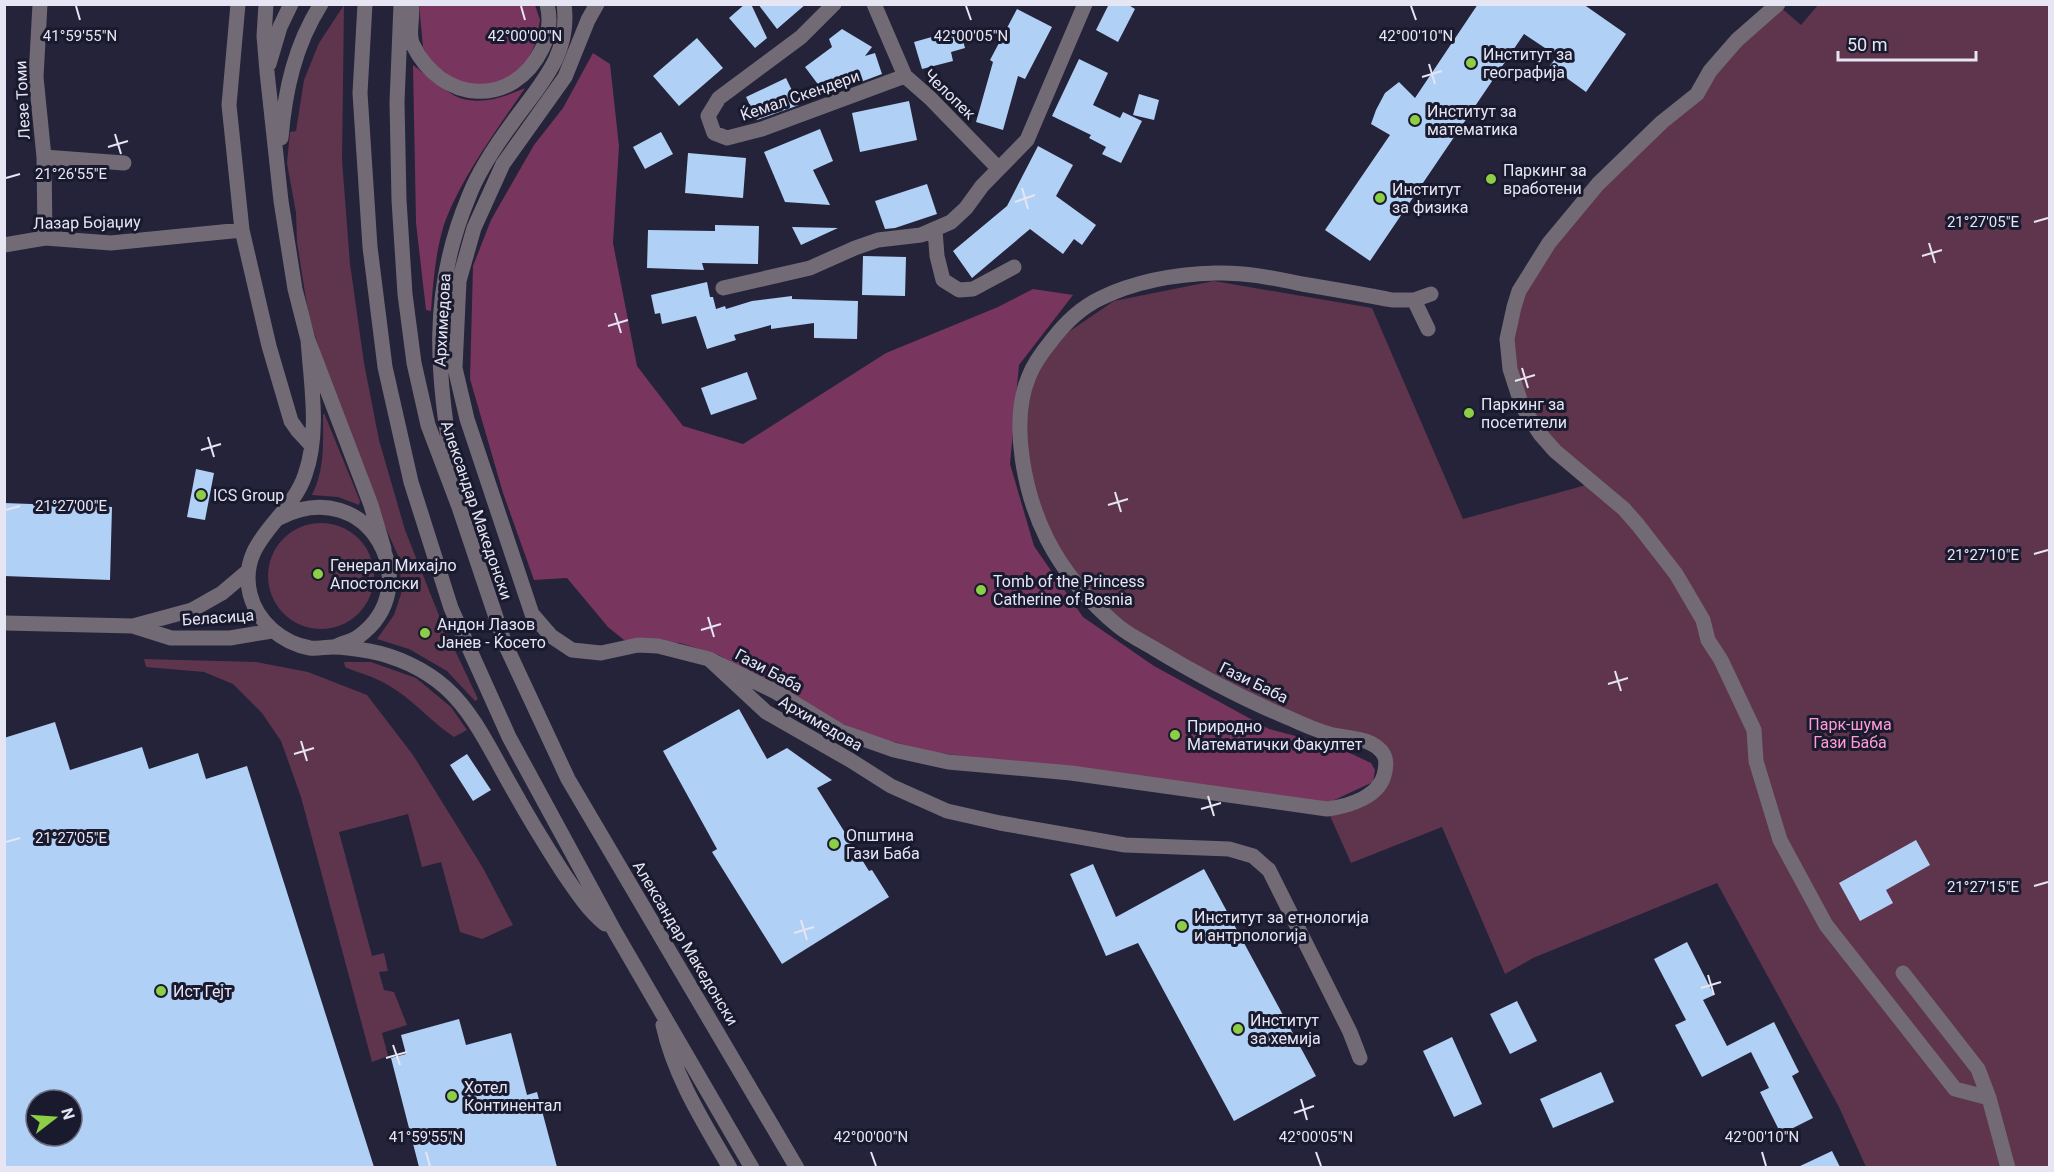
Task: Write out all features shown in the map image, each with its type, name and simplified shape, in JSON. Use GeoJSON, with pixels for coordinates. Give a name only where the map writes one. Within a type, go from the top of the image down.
{"type":"FeatureCollection","features":[{"type":"Feature","properties":{"kind":"street","name":"Лезе Томи"},"geometry":{"type":"LineString","coordinates":[[40,4],[36,77],[44,157],[45,238]]}},
{"type":"Feature","properties":{"kind":"street"},"geometry":{"type":"LineString","coordinates":[[238,4],[229,105],[242,230],[291,421],[312,445]]}},
{"type":"Feature","properties":{"kind":"street"},"geometry":{"type":"LineString","coordinates":[[266,4],[264,36],[267,72],[288,251],[295,289],[308,340],[370,504],[390,573],[387,598],[375,620],[357,637],[334,647]]}},
{"type":"Feature","properties":{"kind":"street"},"geometry":{"type":"LineString","coordinates":[[267,72],[280,27],[291,4]]}},
{"type":"Feature","properties":{"kind":"street"},"geometry":{"type":"LineString","coordinates":[[278,171],[283,114],[295,57],[321,4]]}},
{"type":"Feature","properties":{"kind":"street","name":"Александар Македонски"},"geometry":{"type":"LineString","coordinates":[[401,4],[397,102],[399,200],[405,294],[414,363],[428,425],[459,507],[505,644],[568,779],[797,1167]]}},
{"type":"Feature","properties":{"kind":"street"},"geometry":{"type":"LineString","coordinates":[[411,4],[411,43],[424,64],[439,79],[454,87],[468,91],[484,91],[498,89],[515,82],[528,72],[546,40],[550,23],[547,4]]}},
{"type":"Feature","properties":{"kind":"street"},"geometry":{"type":"LineString","coordinates":[[459,507],[440,365],[439,324],[443,284],[450,252],[478,176],[494,148],[549,73],[560,52],[564,35],[564,4]]}},
{"type":"Feature","properties":{"kind":"street","name":"Архимедова"},"geometry":{"type":"LineString","coordinates":[[597,4],[588,20],[565,77],[502,164],[474,228],[459,281],[456,368],[467,419],[519,582],[532,614],[551,636],[572,650],[601,653],[638,645],[658,646],[709,659],[766,712],[891,786],[947,811],[1125,845],[1229,849],[1253,856],[1269,870],[1350,1032],[1360,1058]]}},
{"type":"Feature","properties":{"kind":"street","name":"Ќемал Скендери"},"geometry":{"type":"LineString","coordinates":[[834,4],[801,37],[719,98],[708,116],[714,133],[726,138],[762,129],[905,76]]}},
{"type":"Feature","properties":{"kind":"street","name":"Челопек"},"geometry":{"type":"LineString","coordinates":[[874,4],[905,76],[930,98],[998,168]]}},
{"type":"Feature","properties":{"kind":"street"},"geometry":{"type":"LineString","coordinates":[[723,288],[810,268],[878,240],[921,235],[951,222],[966,208],[998,168],[1027,140],[1086,4]]}},
{"type":"Feature","properties":{"kind":"street"},"geometry":{"type":"LineString","coordinates":[[1778,4],[1737,40],[1710,70],[1697,94],[1662,122],[1598,184],[1549,243],[1520,291],[1514,307],[1507,339],[1510,369],[1522,406],[1540,434],[1556,451],[1624,509],[1676,574],[1703,620],[1708,640],[1721,660],[1754,730],[1756,761],[1780,840],[1826,925],[1955,1089],[1989,1098]]}},
{"type":"Feature","properties":{"kind":"street"},"geometry":{"type":"LineString","coordinates":[[365,5],[360,93],[370,247],[385,367],[411,482],[455,619],[509,738],[615,932],[753,1167]]}},
{"type":"Feature","properties":{"kind":"street","name":"Лезе Томи"},"geometry":{"type":"LineString","coordinates":[[44,157],[124,162]]}},
{"type":"Feature","properties":{"kind":"street","name":"Лазар Бојаџиу"},"geometry":{"type":"LineString","coordinates":[[4,245],[45,238],[111,243],[242,230]]}},
{"type":"Feature","properties":{"kind":"street"},"geometry":{"type":"LineString","coordinates":[[934,230],[943,280],[959,290],[973,289],[1014,267]]}},
{"type":"Feature","properties":{"kind":"street","name":"Гази Баба"},"geometry":{"type":"LineString","coordinates":[[709,659],[776,692],[840,731],[894,750],[948,762],[1071,773],[1326,809],[1357,801],[1374,791],[1384,781],[1386,765],[1384,754],[1376,747],[1354,738],[1331,735],[1289,718],[1184,667],[1119,627],[1078,586],[1056,556],[1038,518],[1026,477],[1020,421],[1022,398],[1029,376],[1057,333],[1088,305],[1115,292],[1147,282],[1184,275],[1245,273],[1372,296]]}},
{"type":"Feature","properties":{"kind":"street"},"geometry":{"type":"LineString","coordinates":[[1372,296],[1383,284]]}},
{"type":"Feature","properties":{"kind":"street"},"geometry":{"type":"LineString","coordinates":[[1372,296],[1392,300],[1414,300],[1431,294]]}},
{"type":"Feature","properties":{"kind":"street"},"geometry":{"type":"LineString","coordinates":[[1414,300],[1428,329]]}},
{"type":"Feature","properties":{"kind":"street"},"geometry":{"type":"LineString","coordinates":[[279,519],[296,494],[304,477],[312,445],[312,395],[308,340]]}},
{"type":"Feature","properties":{"kind":"street"},"geometry":{"type":"LineString","coordinates":[[384,549],[362,521],[346,512],[329,507],[312,507],[294,511],[279,519],[263,533],[253,551],[248,571],[249,593],[258,614],[272,631],[291,643],[312,648],[334,647],[370,651],[404,662],[425,672],[446,688],[468,714],[544,844],[579,896],[598,918],[615,932]]}},
{"type":"Feature","properties":{"kind":"street","name":"Беласица"},"geometry":{"type":"LineString","coordinates":[[133,626],[192,610],[222,592],[248,571]]}},
{"type":"Feature","properties":{"kind":"street","name":"Беласица"},"geometry":{"type":"LineString","coordinates":[[4,623],[133,626],[171,638],[230,638],[272,631]]}},
{"type":"Feature","properties":{"kind":"street"},"geometry":{"type":"LineString","coordinates":[[1903,973],[1975,1065],[1989,1098],[2008,1167]]}},
{"type":"Feature","properties":{"kind":"street"},"geometry":{"type":"LineString","coordinates":[[660,1010],[666,1038],[679,1072],[730,1167]]}},
{"type":"Feature","properties":{"kind":"green space"},"geometry":{"type":"Polygon","coordinates":[[[344,5],[342,160],[350,264],[364,363],[379,440],[405,530],[442,623],[478,699],[475,701],[447,671],[409,649],[377,639],[394,615],[401,594],[400,560],[361,473],[333,396],[308,312],[297,242],[296,213],[287,163],[290,132],[296,131],[304,80],[319,43],[344,5]]]}},
{"type":"Feature","properties":{"kind":"green space","name":"Парк-шума Гази Баба"},"geometry":{"type":"Polygon","coordinates":[[[1778,5],[1801,25],[1818,5],[2049,5],[2049,1167],[1866,1167],[1839,1107],[1717,883],[1533,958],[1505,974],[1442,827],[1351,863],[1327,809],[1374,791],[1384,754],[1331,735],[1119,627],[1052,546],[1021,440],[1029,378],[1058,339],[1114,301],[1214,281],[1372,308],[1463,519],[1586,485],[1522,406],[1510,323],[1549,243],[1778,5]]]}},
{"type":"Feature","properties":{"kind":"green space"},"geometry":{"type":"Polygon","coordinates":[[[324,413],[360,501],[359,505],[338,497],[312,495],[321,466],[324,413]]]}},
{"type":"Feature","properties":{"kind":"green space"},"geometry":{"type":"Polygon","coordinates":[[[321,523],[341,527],[358,539],[370,556],[374,576],[370,596],[358,613],[341,625],[321,629],[301,625],[284,613],[272,596],[268,576],[272,556],[284,539],[301,527],[321,523]]]}},
{"type":"Feature","properties":{"kind":"green space"},"geometry":{"type":"Polygon","coordinates":[[[144,659],[256,662],[308,672],[367,695],[413,755],[483,868],[513,925],[482,939],[460,932],[441,862],[422,867],[408,814],[339,832],[372,956],[384,953],[388,971],[379,972],[384,990],[394,992],[407,1025],[382,1033],[388,1056],[372,1062],[301,797],[281,741],[262,713],[233,684],[204,672],[146,667],[144,659]]]}},
{"type":"Feature","properties":{"kind":"green space"},"geometry":{"type":"Polygon","coordinates":[[[344,662],[371,662],[416,678],[451,707],[467,730],[454,737],[397,691],[378,680],[345,667],[344,662]]]}},
{"type":"Feature","properties":{"kind":"shaded area"},"geometry":{"type":"Polygon","coordinates":[[[419,5],[535,5],[540,20],[536,42],[526,64],[501,84],[480,86],[458,82],[430,61],[423,47],[419,5]]]}},
{"type":"Feature","properties":{"kind":"shaded area"},"geometry":{"type":"Polygon","coordinates":[[[593,53],[610,64],[619,146],[613,243],[637,366],[683,426],[743,444],[886,353],[998,307],[1033,289],[1073,295],[1019,365],[1010,464],[1034,546],[1083,617],[1154,666],[1269,729],[1337,747],[1371,763],[1375,770],[1373,782],[1330,802],[1273,798],[933,752],[874,737],[824,716],[719,655],[680,643],[624,640],[608,627],[567,578],[534,580],[503,493],[470,379],[473,266],[491,220],[534,145],[563,108],[593,53]]]}},
{"type":"Feature","properties":{"kind":"shaded area"},"geometry":{"type":"Polygon","coordinates":[[[413,65],[449,92],[468,100],[493,99],[525,88],[472,168],[446,219],[437,253],[431,311],[426,310],[416,223],[413,65]]]}},
{"type":"Feature","properties":{"kind":"building"},"geometry":{"type":"Polygon","coordinates":[[[745,4],[751,4],[767,38],[755,48],[729,18],[745,4]]]}},
{"type":"Feature","properties":{"kind":"building"},"geometry":{"type":"Polygon","coordinates":[[[758,4],[806,4],[777,29],[758,4]]]}},
{"type":"Feature","properties":{"kind":"building"},"geometry":{"type":"Polygon","coordinates":[[[1109,4],[1127,4],[1135,9],[1118,42],[1096,30],[1109,4]]]}},
{"type":"Feature","properties":{"kind":"building"},"geometry":{"type":"Polygon","coordinates":[[[1478,4],[1583,4],[1626,34],[1586,92],[1550,66],[1557,56],[1524,34],[1370,261],[1325,230],[1390,135],[1371,124],[1385,93],[1399,82],[1415,98],[1478,4]]]}},
{"type":"Feature","properties":{"kind":"building"},"geometry":{"type":"Polygon","coordinates":[[[1017,9],[1052,27],[1025,79],[1018,76],[1003,130],[976,122],[993,62],[990,60],[1017,9]]]}},
{"type":"Feature","properties":{"kind":"building"},"geometry":{"type":"Polygon","coordinates":[[[842,29],[872,47],[865,56],[875,53],[882,74],[826,95],[805,67],[832,47],[829,39],[842,29]]]}},
{"type":"Feature","properties":{"kind":"building"},"geometry":{"type":"Polygon","coordinates":[[[960,29],[965,48],[951,52],[953,61],[922,69],[914,42],[960,29]]]}},
{"type":"Feature","properties":{"kind":"building"},"geometry":{"type":"Polygon","coordinates":[[[697,38],[723,68],[679,106],[653,76],[697,38]]]}},
{"type":"Feature","properties":{"kind":"building"},"geometry":{"type":"Polygon","coordinates":[[[1079,59],[1108,73],[1093,105],[1120,118],[1123,112],[1142,121],[1121,163],[1102,154],[1106,147],[1089,138],[1091,135],[1052,116],[1079,59]]]}},
{"type":"Feature","properties":{"kind":"building"},"geometry":{"type":"Polygon","coordinates":[[[786,78],[799,105],[757,120],[746,97],[786,78]]]}},
{"type":"Feature","properties":{"kind":"building"},"geometry":{"type":"Polygon","coordinates":[[[1139,94],[1159,100],[1154,120],[1133,115],[1139,94]]]}},
{"type":"Feature","properties":{"kind":"building"},"geometry":{"type":"Polygon","coordinates":[[[909,101],[917,140],[860,152],[852,113],[909,101]]]}},
{"type":"Feature","properties":{"kind":"building"},"geometry":{"type":"Polygon","coordinates":[[[820,129],[833,161],[813,170],[830,205],[785,202],[764,152],[820,129]]]}},
{"type":"Feature","properties":{"kind":"building"},"geometry":{"type":"Polygon","coordinates":[[[661,132],[673,154],[645,169],[633,147],[661,132]]]}},
{"type":"Feature","properties":{"kind":"building"},"geometry":{"type":"Polygon","coordinates":[[[1038,146],[1073,165],[1056,196],[1096,225],[1082,245],[1074,239],[1063,254],[1030,229],[972,278],[953,251],[1007,206],[1038,146]]]}},
{"type":"Feature","properties":{"kind":"building"},"geometry":{"type":"Polygon","coordinates":[[[688,153],[746,158],[743,198],[685,193],[688,153]]]}},
{"type":"Feature","properties":{"kind":"building"},"geometry":{"type":"Polygon","coordinates":[[[927,184],[937,214],[895,228],[885,229],[875,201],[927,184]]]}},
{"type":"Feature","properties":{"kind":"building"},"geometry":{"type":"Polygon","coordinates":[[[715,225],[759,226],[758,264],[702,263],[704,270],[647,268],[648,230],[715,231],[715,225]]]}},
{"type":"Feature","properties":{"kind":"building"},"geometry":{"type":"Polygon","coordinates":[[[792,227],[838,228],[801,245],[792,227]]]}},
{"type":"Feature","properties":{"kind":"building"},"geometry":{"type":"Polygon","coordinates":[[[863,256],[906,257],[905,296],[862,295],[863,256]]]}},
{"type":"Feature","properties":{"kind":"building"},"geometry":{"type":"Polygon","coordinates":[[[707,282],[710,297],[713,297],[716,309],[725,306],[726,309],[752,301],[792,296],[792,299],[858,301],[857,339],[814,338],[814,323],[771,329],[771,325],[734,335],[736,340],[707,349],[696,316],[662,324],[660,313],[655,314],[651,295],[707,282]]]}},
{"type":"Feature","properties":{"kind":"building"},"geometry":{"type":"Polygon","coordinates":[[[747,372],[757,399],[711,415],[701,388],[747,372]]]}},
{"type":"Feature","properties":{"kind":"building","name":"ICS Group"},"geometry":{"type":"Polygon","coordinates":[[[196,469],[214,473],[205,520],[187,517],[196,469]]]}},
{"type":"Feature","properties":{"kind":"building"},"geometry":{"type":"Polygon","coordinates":[[[4,503],[112,507],[110,580],[4,576],[4,503]]]}},
{"type":"Feature","properties":{"kind":"building"},"geometry":{"type":"Polygon","coordinates":[[[739,709],[767,759],[787,748],[832,780],[817,788],[869,871],[872,870],[889,897],[782,964],[712,852],[717,849],[663,751],[739,709]]]}},
{"type":"Feature","properties":{"kind":"building","name":"Ист Гејт"},"geometry":{"type":"Polygon","coordinates":[[[55,722],[70,770],[142,747],[149,769],[198,753],[206,779],[247,766],[374,1167],[4,1167],[4,738],[55,722]]]}},
{"type":"Feature","properties":{"kind":"building"},"geometry":{"type":"Polygon","coordinates":[[[467,754],[491,790],[473,801],[450,765],[467,754]]]}},
{"type":"Feature","properties":{"kind":"building"},"geometry":{"type":"Polygon","coordinates":[[[1916,840],[1930,865],[1886,890],[1893,903],[1860,921],[1839,883],[1916,840]]]}},
{"type":"Feature","properties":{"kind":"building"},"geometry":{"type":"Polygon","coordinates":[[[1093,864],[1116,917],[1204,869],[1316,1076],[1234,1121],[1138,943],[1106,956],[1070,874],[1093,864]]]}},
{"type":"Feature","properties":{"kind":"building"},"geometry":{"type":"Polygon","coordinates":[[[1687,942],[1714,995],[1703,1000],[1727,1046],[1774,1022],[1799,1072],[1792,1076],[1813,1118],[1781,1134],[1760,1092],[1769,1088],[1751,1052],[1702,1077],[1675,1025],[1686,1020],[1654,959],[1687,942]]]}},
{"type":"Feature","properties":{"kind":"building"},"geometry":{"type":"Polygon","coordinates":[[[1517,1001],[1537,1041],[1510,1054],[1490,1014],[1517,1001]]]}},
{"type":"Feature","properties":{"kind":"building","name":"Хотел Континентал"},"geometry":{"type":"Polygon","coordinates":[[[459,1019],[466,1045],[511,1033],[527,1095],[537,1092],[557,1167],[419,1167],[391,1058],[406,1054],[401,1035],[459,1019]]]}},
{"type":"Feature","properties":{"kind":"building"},"geometry":{"type":"Polygon","coordinates":[[[1452,1037],[1482,1104],[1454,1117],[1423,1051],[1452,1037]]]}},
{"type":"Feature","properties":{"kind":"building"},"geometry":{"type":"Polygon","coordinates":[[[1601,1072],[1614,1102],[1553,1128],[1540,1099],[1601,1072]]]}},
{"type":"Feature","properties":{"kind":"building"},"geometry":{"type":"Polygon","coordinates":[[[1832,1151],[1840,1167],[1798,1167],[1832,1151]]]}},
{"type":"Feature","properties":{"kind":"place","name":"Институт за географија"},"geometry":{"type":"Point","coordinates":[1471,63]}},
{"type":"Feature","properties":{"kind":"place","name":"Институт за математика"},"geometry":{"type":"Point","coordinates":[1415,120]}},
{"type":"Feature","properties":{"kind":"place","name":"Паркинг за вработени"},"geometry":{"type":"Point","coordinates":[1491,179]}},
{"type":"Feature","properties":{"kind":"place","name":"Институт за физика"},"geometry":{"type":"Point","coordinates":[1380,198]}},
{"type":"Feature","properties":{"kind":"place","name":"Паркинг за посетители"},"geometry":{"type":"Point","coordinates":[1469,413]}},
{"type":"Feature","properties":{"kind":"place","name":"ICS Group"},"geometry":{"type":"Point","coordinates":[201,495]}},
{"type":"Feature","properties":{"kind":"place","name":"Генерал Михајло Апостолски"},"geometry":{"type":"Point","coordinates":[318,574]}},
{"type":"Feature","properties":{"kind":"place","name":"Tomb of the Princess Catherine of Bosnia"},"geometry":{"type":"Point","coordinates":[981,590]}},
{"type":"Feature","properties":{"kind":"place","name":"Андон Лазов Јанев - Ќосето"},"geometry":{"type":"Point","coordinates":[425,633]}},
{"type":"Feature","properties":{"kind":"place","name":"Природно Математички Факултет"},"geometry":{"type":"Point","coordinates":[1175,735]}},
{"type":"Feature","properties":{"kind":"place","name":"Општина Гази Баба"},"geometry":{"type":"Point","coordinates":[834,844]}},
{"type":"Feature","properties":{"kind":"place","name":"Институт за етнологија и антрпологија"},"geometry":{"type":"Point","coordinates":[1182,926]}},
{"type":"Feature","properties":{"kind":"place","name":"Ист Гејт"},"geometry":{"type":"Point","coordinates":[161,991]}},
{"type":"Feature","properties":{"kind":"place","name":"Институт за хемија"},"geometry":{"type":"Point","coordinates":[1238,1029]}},
{"type":"Feature","properties":{"kind":"place","name":"Хотел Континентал"},"geometry":{"type":"Point","coordinates":[452,1096]}}]}
